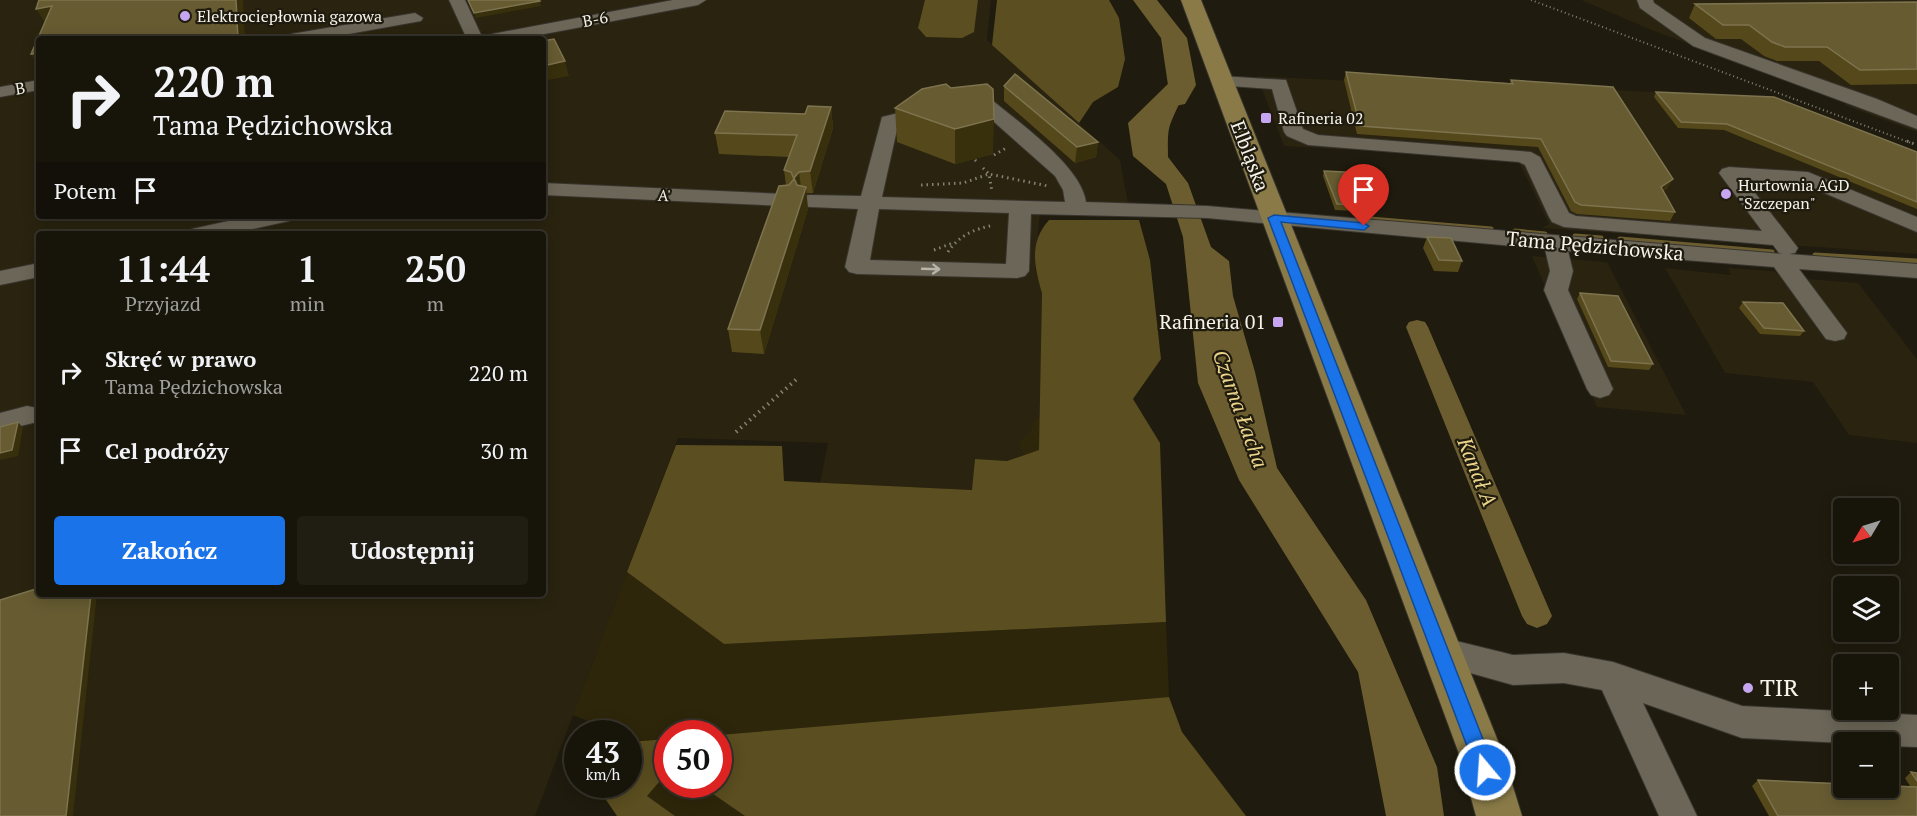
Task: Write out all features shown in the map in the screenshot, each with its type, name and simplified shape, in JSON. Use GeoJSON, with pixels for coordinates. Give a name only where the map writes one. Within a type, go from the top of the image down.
{"type":"FeatureCollection","features":[{"type":"Feature","properties":{"kind":"main road","name":"Elbląska"},"geometry":{"type":"LineString","coordinates":[[1191,0],[1480,751],[1499,816]]}},
{"type":"Feature","properties":{"kind":"street"},"geometry":{"type":"LineString","coordinates":[[408,0],[420,36]]}},
{"type":"Feature","properties":{"kind":"street"},"geometry":{"type":"LineString","coordinates":[[457,0],[474,36]]}},
{"type":"Feature","properties":{"kind":"street"},"geometry":{"type":"LineString","coordinates":[[594,0],[607,17]]}},
{"type":"Feature","properties":{"kind":"street","name":"B-6"},"geometry":{"type":"LineString","coordinates":[[508,36],[698,0]]}},
{"type":"Feature","properties":{"kind":"street"},"geometry":{"type":"LineString","coordinates":[[1646,0],[1646,5],[1699,42],[1870,103],[1917,123]]}},
{"type":"Feature","properties":{"kind":"street"},"geometry":{"type":"LineString","coordinates":[[309,36],[415,18]]}},
{"type":"Feature","properties":{"kind":"street"},"geometry":{"type":"LineString","coordinates":[[1221,81],[1280,84],[1294,132],[1315,141],[1524,156],[1533,161],[1560,217],[1572,222],[1787,255]]}},
{"type":"Feature","properties":{"kind":"street","name":"B"},"geometry":{"type":"LineString","coordinates":[[0,92],[36,86]]}},
{"type":"Feature","properties":{"kind":"street"},"geometry":{"type":"LineString","coordinates":[[1020,207],[1017,271],[857,267],[889,121],[979,99],[1023,145],[1063,172],[1074,190],[1077,208]]}},
{"type":"Feature","properties":{"kind":"street"},"geometry":{"type":"LineString","coordinates":[[1835,333],[1787,255],[1729,173],[1801,176],[1917,225]]}},
{"type":"Feature","properties":{"kind":"street","name":"A'"},"geometry":{"type":"LineString","coordinates":[[546,189],[784,201]]}},
{"type":"Feature","properties":{"kind":"street","name":"Tama Pędzichowska"},"geometry":{"type":"LineString","coordinates":[[810,201],[1208,212],[1553,243],[1787,255],[1917,271]]}},
{"type":"Feature","properties":{"kind":"street"},"geometry":{"type":"LineString","coordinates":[[214,231],[268,219]]}},
{"type":"Feature","properties":{"kind":"street"},"geometry":{"type":"LineString","coordinates":[[1553,243],[1560,258],[1563,274],[1556,290],[1600,389]]}},
{"type":"Feature","properties":{"kind":"street"},"geometry":{"type":"LineString","coordinates":[[0,278],[36,271]]}},
{"type":"Feature","properties":{"kind":"street"},"geometry":{"type":"LineString","coordinates":[[0,422],[27,414]]}},
{"type":"Feature","properties":{"kind":"street"},"geometry":{"type":"LineString","coordinates":[[1440,651],[1513,670],[1564,668],[1613,677],[1742,722],[1917,731]]}},
{"type":"Feature","properties":{"kind":"street"},"geometry":{"type":"LineString","coordinates":[[1613,677],[1678,816]]}},
{"type":"Feature","properties":{"kind":"path"},"geometry":{"type":"LineString","coordinates":[[1531,0],[1917,146]]}},
{"type":"Feature","properties":{"kind":"path"},"geometry":{"type":"LineString","coordinates":[[994,155],[1023,145]]}},
{"type":"Feature","properties":{"kind":"path"},"geometry":{"type":"LineString","coordinates":[[983,168],[989,174],[991,198]]}},
{"type":"Feature","properties":{"kind":"path"},"geometry":{"type":"LineString","coordinates":[[914,186],[963,183],[989,174],[1058,190]]}},
{"type":"Feature","properties":{"kind":"path"},"geometry":{"type":"LineString","coordinates":[[942,270],[944,258],[953,243],[969,232],[998,224]]}},
{"type":"Feature","properties":{"kind":"path"},"geometry":{"type":"LineString","coordinates":[[736,432],[798,378]]}},
{"type":"Feature","properties":{"kind":"shaded area"},"geometry":{"type":"Polygon","coordinates":[[[0,0],[991,0],[987,40],[1120,160],[1128,203],[1041,202],[1035,268],[1042,292],[1040,450],[1007,461],[975,459],[973,490],[820,483],[828,443],[678,438],[571,720],[564,720],[564,739],[535,816],[0,816],[0,0]]]}},
{"type":"Feature","properties":{"kind":"shaded area"},"geometry":{"type":"Polygon","coordinates":[[[925,0],[978,0],[974,32],[962,38],[926,37],[918,28],[925,0]]]}},
{"type":"Feature","properties":{"kind":"shaded area"},"geometry":{"type":"Polygon","coordinates":[[[997,0],[1109,0],[1119,18],[1125,59],[1118,87],[1093,102],[1079,123],[992,45],[997,0]]]}},
{"type":"Feature","properties":{"kind":"shaded area"},"geometry":{"type":"Polygon","coordinates":[[[1581,0],[1917,0],[1917,132],[1844,105],[1849,102],[1654,31],[1581,0]]]}},
{"type":"Feature","properties":{"kind":"shaded area","name":"Hurtownia AGD \"Szczepan\""},"geometry":{"type":"Polygon","coordinates":[[[1257,76],[1765,97],[1917,155],[1917,254],[1542,228],[1549,224],[1520,164],[1511,159],[1284,146],[1257,76]]]}},
{"type":"Feature","properties":{"kind":"shaded area"},"geometry":{"type":"Polygon","coordinates":[[[1049,220],[1139,220],[1150,260],[1161,359],[1133,399],[1160,443],[1166,622],[724,644],[627,572],[676,445],[782,446],[784,481],[972,490],[975,459],[1007,461],[1039,450],[1042,293],[1035,255],[1038,237],[1049,220]]]}},
{"type":"Feature","properties":{"kind":"shaded area"},"geometry":{"type":"Polygon","coordinates":[[[1532,256],[1607,262],[1686,415],[1597,407],[1532,256]]]}},
{"type":"Feature","properties":{"kind":"shaded area"},"geometry":{"type":"Polygon","coordinates":[[[1665,268],[1731,275],[1728,268],[1773,271],[1783,277],[1858,283],[1917,359],[1917,443],[1849,435],[1813,382],[1725,373],[1665,268]]]}},
{"type":"Feature","properties":{"kind":"shaded area"},"geometry":{"type":"Polygon","coordinates":[[[1040,416],[1040,450],[1025,455],[1018,444],[1031,430],[1033,421],[1040,416]]]}},
{"type":"Feature","properties":{"kind":"shaded area"},"geometry":{"type":"Polygon","coordinates":[[[627,572],[724,644],[1166,622],[1169,697],[732,734],[732,720],[654,720],[654,740],[642,741],[642,720],[585,720],[573,715],[627,572]]]}},
{"type":"Feature","properties":{"kind":"shaded area"},"geometry":{"type":"Polygon","coordinates":[[[1169,697],[1182,732],[1246,816],[745,816],[719,798],[732,798],[732,734],[1169,697]]]}},
{"type":"Feature","properties":{"kind":"shaded area"},"geometry":{"type":"Polygon","coordinates":[[[654,740],[654,788],[647,796],[675,816],[617,816],[605,798],[642,798],[642,741],[654,740]]]}},
{"type":"Feature","properties":{"kind":"shaded area"},"geometry":{"type":"Polygon","coordinates":[[[654,788],[654,798],[719,798],[745,816],[675,816],[647,796],[654,788]]]}},
{"type":"Feature","properties":{"kind":"water"},"geometry":{"type":"Polygon","coordinates":[[[1169,39],[1181,51],[1190,71],[1186,90],[1169,129],[1168,157],[1188,183],[1211,247],[1229,261],[1233,296],[1255,372],[1277,468],[1366,600],[1437,767],[1444,816],[1386,816],[1358,672],[1239,480],[1198,383],[1183,237],[1166,184],[1133,156],[1128,123],[1173,79],[1169,39]]]}},
{"type":"Feature","properties":{"kind":"building","name":"Elektrociepłownia gazowa"},"geometry":{"type":"Polygon","coordinates":[[[39,0],[236,0],[238,36],[39,36],[52,6],[36,9],[39,0]]]}},
{"type":"Feature","properties":{"kind":"building"},"geometry":{"type":"Polygon","coordinates":[[[468,0],[539,0],[540,1],[474,13],[468,0]]]}},
{"type":"Feature","properties":{"kind":"building"},"geometry":{"type":"Polygon","coordinates":[[[1917,2],[1917,69],[1860,70],[1827,47],[1785,47],[1772,42],[1749,25],[1723,25],[1695,4],[1917,2]]]}},
{"type":"Feature","properties":{"kind":"building"},"geometry":{"type":"Polygon","coordinates":[[[554,39],[565,61],[546,65],[546,40],[554,39]]]}},
{"type":"Feature","properties":{"kind":"building","name":"Elektrociepłownia gazowa"},"geometry":{"type":"Polygon","coordinates":[[[36,43],[36,53],[31,54],[36,43]]]}},
{"type":"Feature","properties":{"kind":"building"},"geometry":{"type":"Polygon","coordinates":[[[1346,72],[1513,84],[1511,80],[1613,87],[1673,179],[1661,187],[1675,212],[1581,205],[1575,202],[1541,139],[1360,126],[1346,72]]]}},
{"type":"Feature","properties":{"kind":"building"},"geometry":{"type":"Polygon","coordinates":[[[1015,74],[1098,142],[1077,147],[1004,86],[1015,74]]]}},
{"type":"Feature","properties":{"kind":"building"},"geometry":{"type":"Polygon","coordinates":[[[946,84],[951,88],[987,84],[993,89],[994,119],[955,129],[895,108],[922,89],[946,84]]]}},
{"type":"Feature","properties":{"kind":"building"},"geometry":{"type":"Polygon","coordinates":[[[1656,92],[1774,97],[1917,152],[1917,202],[1727,124],[1681,122],[1656,92]]]}},
{"type":"Feature","properties":{"kind":"building"},"geometry":{"type":"Polygon","coordinates":[[[808,106],[831,107],[810,171],[799,172],[794,178],[797,185],[806,187],[760,330],[728,329],[779,186],[789,185],[794,179],[791,172],[784,170],[797,135],[715,133],[725,111],[805,114],[808,106]]]}},
{"type":"Feature","properties":{"kind":"building"},"geometry":{"type":"Polygon","coordinates":[[[1324,171],[1345,172],[1359,205],[1337,204],[1324,171]]]}},
{"type":"Feature","properties":{"kind":"building"},"geometry":{"type":"Polygon","coordinates":[[[1427,237],[1451,238],[1462,261],[1439,260],[1427,237]]]}},
{"type":"Feature","properties":{"kind":"building"},"geometry":{"type":"Polygon","coordinates":[[[1580,293],[1618,296],[1653,364],[1611,361],[1580,293]]]}},
{"type":"Feature","properties":{"kind":"building"},"geometry":{"type":"Polygon","coordinates":[[[1743,302],[1783,303],[1804,331],[1764,328],[1743,302]]]}},
{"type":"Feature","properties":{"kind":"building"},"geometry":{"type":"Polygon","coordinates":[[[18,422],[12,450],[0,453],[0,427],[18,422]]]}},
{"type":"Feature","properties":{"kind":"building"},"geometry":{"type":"Polygon","coordinates":[[[36,589],[36,597],[91,597],[66,816],[0,816],[0,600],[36,589]]]}},
{"type":"Feature","properties":{"kind":"building"},"geometry":{"type":"Polygon","coordinates":[[[1911,772],[1917,773],[1917,781],[1911,772]]]}},
{"type":"Feature","properties":{"kind":"building"},"geometry":{"type":"Polygon","coordinates":[[[1758,780],[1833,783],[1833,798],[1899,798],[1899,786],[1917,787],[1917,816],[1778,816],[1758,780]]]}},
{"type":"Feature","properties":{"kind":"waterway","name":"Czarna Łacha"},"geometry":{"type":"LineString","coordinates":[[1145,0],[1174,38],[1182,85],[1175,98]]}},
{"type":"Feature","properties":{"kind":"waterway"},"geometry":{"type":"LineString","coordinates":[[1370,219],[1491,229]]}},
{"type":"Feature","properties":{"kind":"waterway"},"geometry":{"type":"LineString","coordinates":[[1515,231],[1545,234]]}},
{"type":"Feature","properties":{"kind":"waterway"},"geometry":{"type":"LineString","coordinates":[[1575,236],[1601,238]]}},
{"type":"Feature","properties":{"kind":"waterway"},"geometry":{"type":"LineString","coordinates":[[1620,239],[1772,252]]}},
{"type":"Feature","properties":{"kind":"waterway"},"geometry":{"type":"LineString","coordinates":[[1815,255],[1917,261]]}},
{"type":"Feature","properties":{"kind":"waterway","name":"Kanał A"},"geometry":{"type":"LineString","coordinates":[[1417,327],[1537,616]]}},
{"type":"Feature","properties":{"kind":"place","name":"Elektrociepłownia gazowa"},"geometry":{"type":"Point","coordinates":[185,16]}},
{"type":"Feature","properties":{"kind":"place","name":"Rafineria 02"},"geometry":{"type":"Point","coordinates":[1266,118]}},
{"type":"Feature","properties":{"kind":"place","name":"Hurtownia AGD \"Szczepan\""},"geometry":{"type":"Point","coordinates":[1726,194]}},
{"type":"Feature","properties":{"kind":"place","name":"Rafineria 01"},"geometry":{"type":"Point","coordinates":[1278,322]}},
{"type":"Feature","properties":{"kind":"place","name":"TIR"},"geometry":{"type":"Point","coordinates":[1748,688]}},
{"type":"Feature","properties":{"kind":"route"},"geometry":{"type":"LineString","coordinates":[[1364,226],[1274,218],[1480,751],[1485,770]]}}]}
